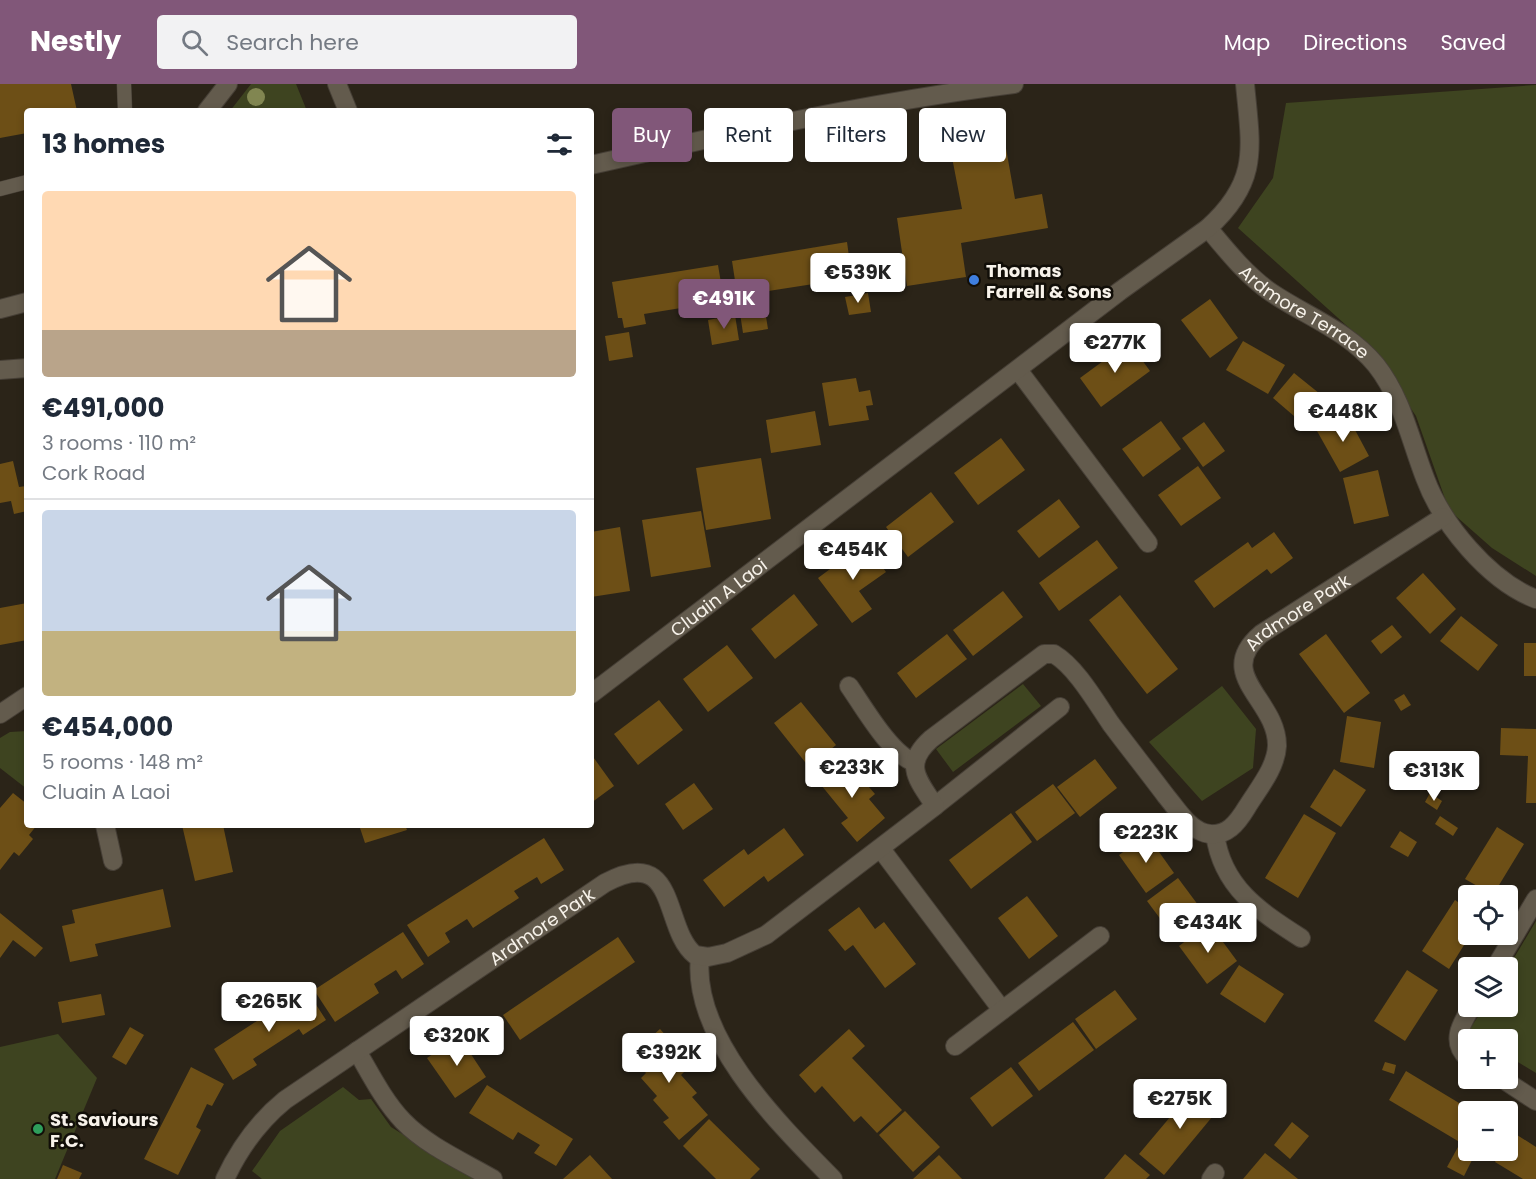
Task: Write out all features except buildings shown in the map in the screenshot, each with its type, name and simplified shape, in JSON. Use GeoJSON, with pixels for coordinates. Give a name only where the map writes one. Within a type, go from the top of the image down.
{"type":"FeatureCollection","features":[{"type":"Feature","properties":{"kind":"street"},"geometry":{"type":"LineString","coordinates":[[209,108],[228,84]]}},
{"type":"Feature","properties":{"kind":"street"},"geometry":{"type":"LineString","coordinates":[[337,84],[347,108]]}},
{"type":"Feature","properties":{"kind":"street"},"geometry":{"type":"LineString","coordinates":[[594,164],[834,113],[1014,84]]}},
{"type":"Feature","properties":{"kind":"street","name":"Cluain A Laoi"},"geometry":{"type":"LineString","coordinates":[[594,692],[1120,291],[1208,228],[1230,206],[1239,193],[1247,172],[1249,134],[1245,84]]}},
{"type":"Feature","properties":{"kind":"street","name":"Ardmore Terrace"},"geometry":{"type":"LineString","coordinates":[[1208,228],[1255,280],[1285,301],[1339,332],[1367,355],[1377,367],[1398,403],[1431,492],[1443,516],[1484,563],[1517,589],[1536,599]]}},
{"type":"Feature","properties":{"kind":"street"},"geometry":{"type":"LineString","coordinates":[[0,309],[24,303]]}},
{"type":"Feature","properties":{"kind":"street"},"geometry":{"type":"LineString","coordinates":[[0,370],[24,368]]}},
{"type":"Feature","properties":{"kind":"street"},"geometry":{"type":"LineString","coordinates":[[1018,370],[1148,543]]}},
{"type":"Feature","properties":{"kind":"street","name":"Ardmore Park"},"geometry":{"type":"LineString","coordinates":[[1215,834],[1225,832],[1238,820],[1269,770],[1276,752],[1276,735],[1271,718],[1245,675],[1244,658],[1248,648],[1261,634],[1443,516]]}},
{"type":"Feature","properties":{"kind":"street"},"geometry":{"type":"LineString","coordinates":[[935,806],[920,782],[914,762],[924,745],[1037,658],[1048,653],[1054,654],[1068,666],[1130,750],[1188,822],[1199,831],[1215,834],[1223,867],[1250,902],[1266,916],[1301,938]]}},
{"type":"Feature","properties":{"kind":"street"},"geometry":{"type":"LineString","coordinates":[[849,686],[893,748],[904,758],[914,762]]}},
{"type":"Feature","properties":{"kind":"street"},"geometry":{"type":"LineString","coordinates":[[0,714],[24,698]]}},
{"type":"Feature","properties":{"kind":"street"},"geometry":{"type":"LineString","coordinates":[[833,1179],[776,1121],[732,1060],[702,997],[699,974],[700,957],[727,953],[766,935],[880,849],[1060,707]]}},
{"type":"Feature","properties":{"kind":"street"},"geometry":{"type":"LineString","coordinates":[[106,828],[113,861]]}},
{"type":"Feature","properties":{"kind":"street"},"geometry":{"type":"LineString","coordinates":[[880,849],[1002,1010]]}},
{"type":"Feature","properties":{"kind":"street","name":"Ardmore Park"},"geometry":{"type":"LineString","coordinates":[[225,1179],[246,1141],[261,1121],[285,1100],[605,883],[623,874],[638,872],[646,874],[659,884],[668,899],[687,948],[700,957]]}},
{"type":"Feature","properties":{"kind":"street"},"geometry":{"type":"LineString","coordinates":[[1502,957],[1536,899]]}},
{"type":"Feature","properties":{"kind":"street"},"geometry":{"type":"LineString","coordinates":[[955,1046],[1100,936]]}},
{"type":"Feature","properties":{"kind":"street"},"geometry":{"type":"LineString","coordinates":[[357,1051],[383,1095],[403,1122],[426,1140],[493,1179]]}},
{"type":"Feature","properties":{"kind":"street"},"geometry":{"type":"LineString","coordinates":[[1518,1089],[1536,1101]]}},
{"type":"Feature","properties":{"kind":"lane"},"geometry":{"type":"LineString","coordinates":[[124,84],[125,108]]}},
{"type":"Feature","properties":{"kind":"lane"},"geometry":{"type":"LineString","coordinates":[[0,189],[24,183]]}},
{"type":"Feature","properties":{"kind":"green space"},"geometry":{"type":"Polygon","coordinates":[[[251,84],[296,84],[306,108],[232,108],[251,84]]]}},
{"type":"Feature","properties":{"kind":"green space"},"geometry":{"type":"Polygon","coordinates":[[[1536,85],[1536,576],[1492,548],[1449,510],[1416,416],[1367,344],[1238,228],[1273,178],[1286,103],[1536,85]]]}},
{"type":"Feature","properties":{"kind":"green space"},"geometry":{"type":"Polygon","coordinates":[[[1023,684],[1041,706],[953,772],[936,749],[1023,684]]]}},
{"type":"Feature","properties":{"kind":"green space"},"geometry":{"type":"Polygon","coordinates":[[[1222,686],[1256,729],[1253,768],[1202,801],[1149,742],[1222,686]]]}},
{"type":"Feature","properties":{"kind":"green space"},"geometry":{"type":"Polygon","coordinates":[[[24,731],[24,787],[0,768],[0,738],[10,732],[24,731]]]}},
{"type":"Feature","properties":{"kind":"green space"},"geometry":{"type":"Polygon","coordinates":[[[1536,921],[1536,1073],[1518,1062],[1518,1029],[1470,1029],[1478,1017],[1518,1017],[1518,957],[1515,957],[1536,921]]]}},
{"type":"Feature","properties":{"kind":"green space","name":"St. Saviours F.C."},"geometry":{"type":"Polygon","coordinates":[[[58,1034],[97,1078],[55,1179],[0,1179],[0,1047],[58,1034]]]}},
{"type":"Feature","properties":{"kind":"green space"},"geometry":{"type":"Polygon","coordinates":[[[343,1087],[359,1100],[371,1099],[391,1127],[474,1179],[262,1179],[252,1171],[280,1131],[343,1087]]]}},
{"type":"Feature","properties":{"kind":"place","name":"Thomas Farrell & Sons"},"geometry":{"type":"Point","coordinates":[974,280]}},
{"type":"Feature","properties":{"kind":"place","name":"St. Saviours F.C."},"geometry":{"type":"Point","coordinates":[38,1129]}}]}
